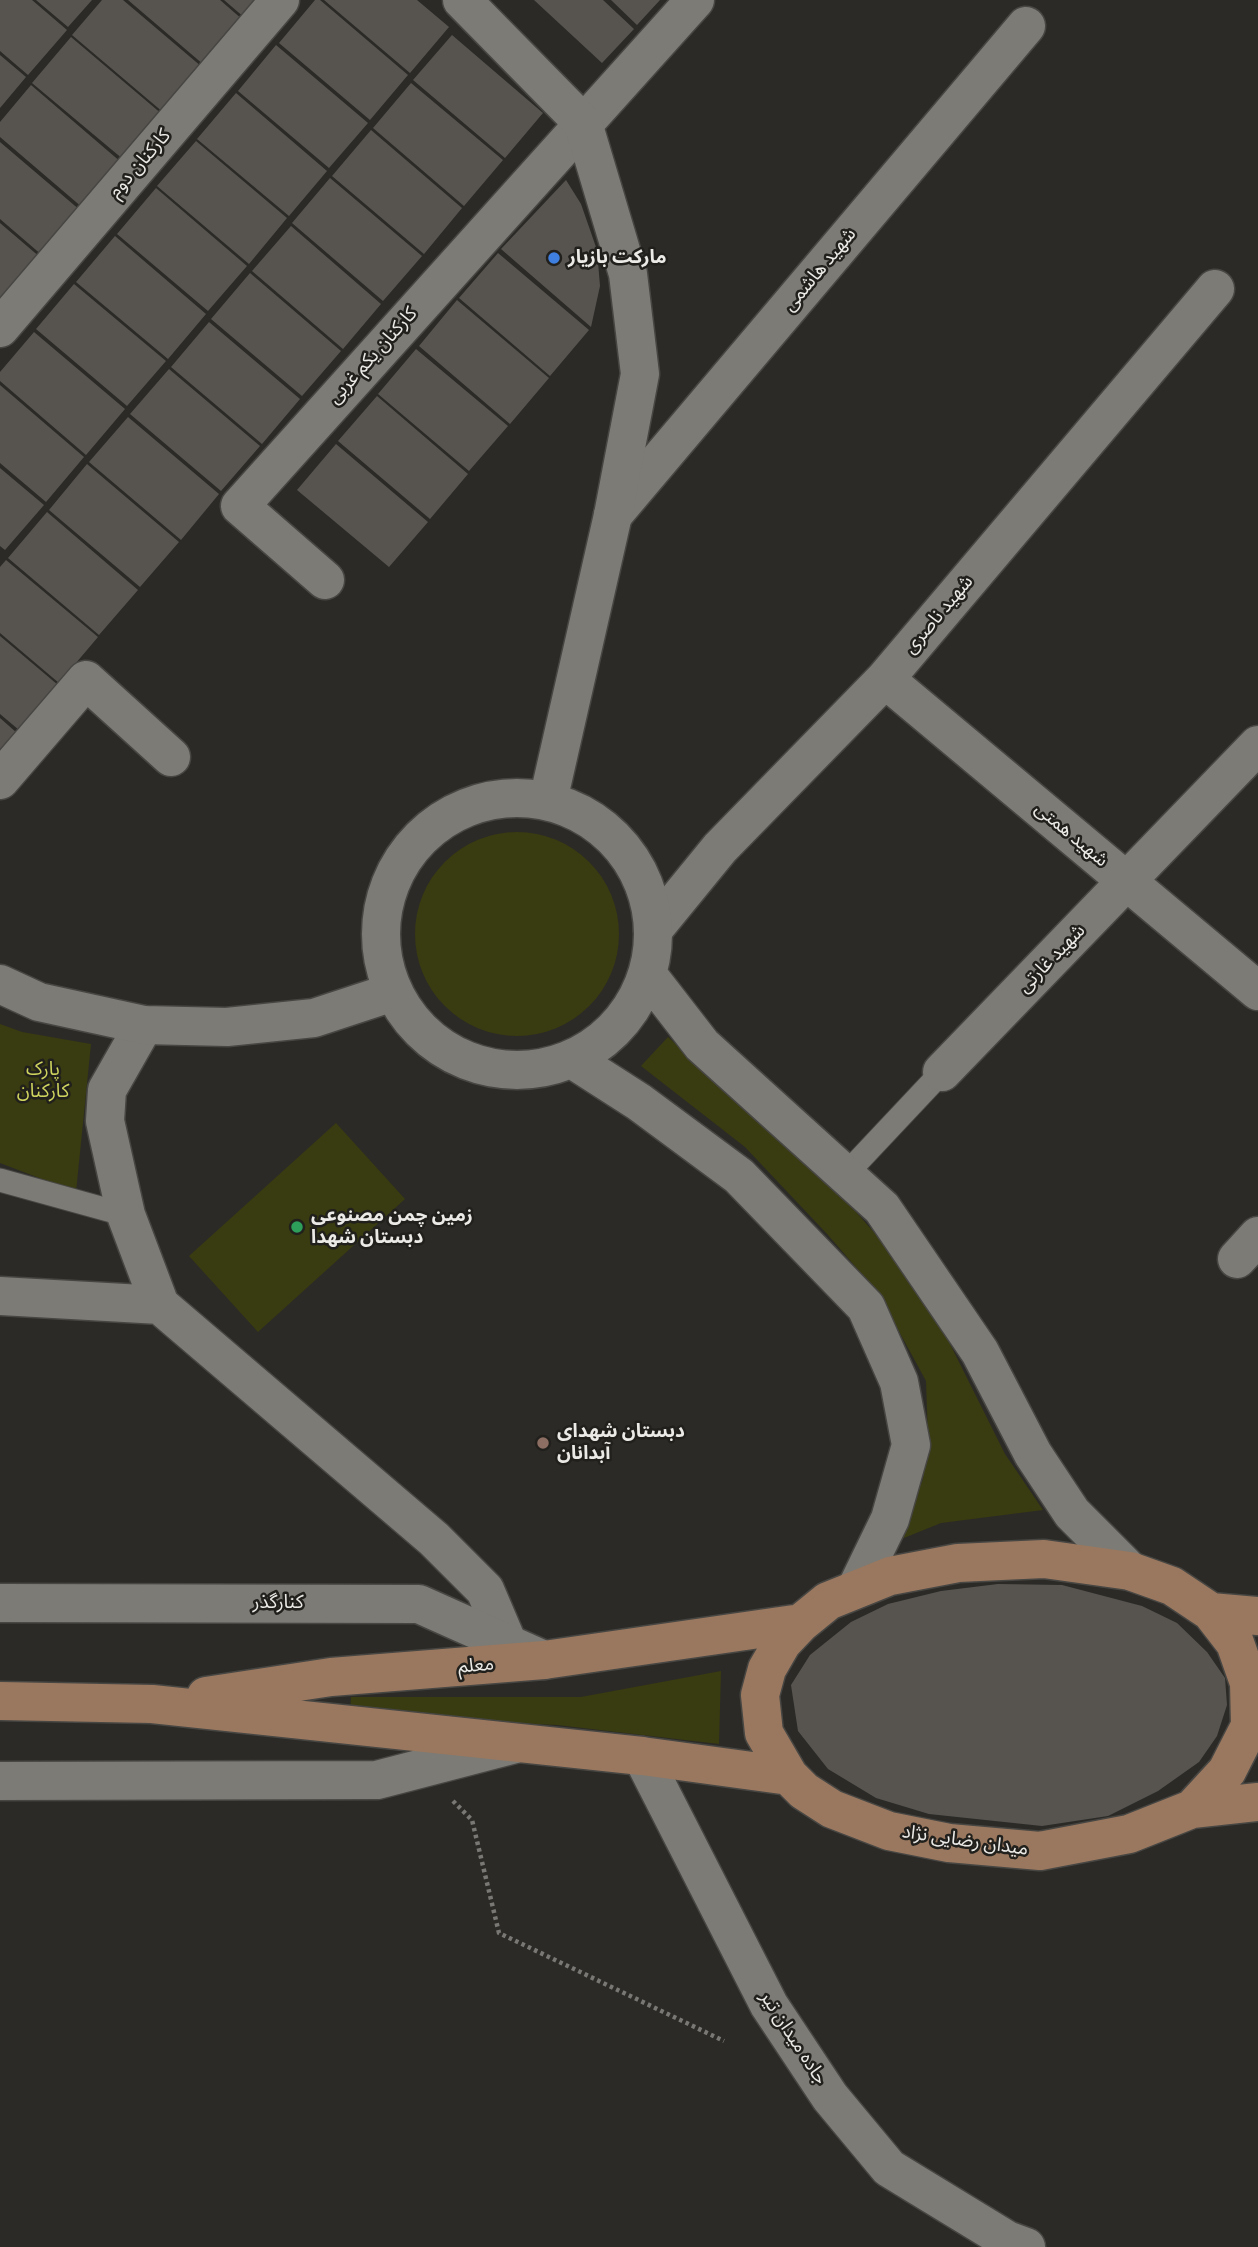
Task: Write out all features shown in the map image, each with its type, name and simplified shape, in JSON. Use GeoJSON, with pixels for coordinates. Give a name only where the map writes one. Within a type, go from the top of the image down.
{"type":"FeatureCollection","features":[{"type":"Feature","properties":{"kind":"main road","name":"میدان رضایی نژاد"},"geometry":{"type":"LineString","coordinates":[[1044,1559],[1130,1570],[1172,1586],[1211,1612],[1235,1643],[1250,1684],[1250,1726],[1227,1771],[1192,1809],[1129,1835],[1091,1843],[1027,1850],[949,1843],[889,1831],[832,1809],[804,1791],[789,1776],[764,1734],[760,1695],[767,1670],[782,1643],[828,1601],[890,1576],[958,1563],[1044,1559]]}},
{"type":"Feature","properties":{"kind":"main road"},"geometry":{"type":"LineString","coordinates":[[1211,1612],[1258,1616]]}},
{"type":"Feature","properties":{"kind":"main road","name":"معلم"},"geometry":{"type":"LineString","coordinates":[[152,1704],[331,1677],[544,1660],[801,1623]]}},
{"type":"Feature","properties":{"kind":"main road","name":"معلم"},"geometry":{"type":"LineString","coordinates":[[0,1701],[152,1704],[642,1756],[789,1776]]}},
{"type":"Feature","properties":{"kind":"main road"},"geometry":{"type":"LineString","coordinates":[[1192,1809],[1258,1801]]}},
{"type":"Feature","properties":{"kind":"street","name":"کارکنان دوم"},"geometry":{"type":"LineString","coordinates":[[0,328],[280,0]]}},
{"type":"Feature","properties":{"kind":"street"},"geometry":{"type":"LineString","coordinates":[[462,0],[583,123],[628,274],[639,374],[613,515],[548,802]]}},
{"type":"Feature","properties":{"kind":"street"},"geometry":{"type":"LineString","coordinates":[[583,123],[695,0]]}},
{"type":"Feature","properties":{"kind":"street","name":"شهید هاشمی"},"geometry":{"type":"LineString","coordinates":[[613,515],[1026,26]]}},
{"type":"Feature","properties":{"kind":"street","name":"کارکنان یکم غربی"},"geometry":{"type":"LineString","coordinates":[[325,580],[240,506],[583,123]]}},
{"type":"Feature","properties":{"kind":"street","name":"شهید ناصری"},"geometry":{"type":"LineString","coordinates":[[653,930],[720,848],[885,679],[1215,289]]}},
{"type":"Feature","properties":{"kind":"street","name":"شهید همتی"},"geometry":{"type":"LineString","coordinates":[[885,679],[1258,991]]}},
{"type":"Feature","properties":{"kind":"street"},"geometry":{"type":"LineString","coordinates":[[0,780],[86,680],[172,757]]}},
{"type":"Feature","properties":{"kind":"street","name":"شهید غارتی"},"geometry":{"type":"LineString","coordinates":[[942,1072],[1258,745]]}},
{"type":"Feature","properties":{"kind":"street"},"geometry":{"type":"LineString","coordinates":[[511,799],[548,802],[595,822],[614,838],[643,881],[653,930],[647,974],[638,996],[611,1033],[572,1059],[520,1070],[494,1069],[469,1062],[445,1050],[424,1034],[406,1015],[393,992],[380,943],[381,917],[397,869],[411,848],[429,830],[473,805],[511,799]]}},
{"type":"Feature","properties":{"kind":"street"},"geometry":{"type":"LineString","coordinates":[[647,974],[702,1045],[847,1173],[881,1208],[980,1352],[1033,1454],[1072,1513],[1130,1570]]}},
{"type":"Feature","properties":{"kind":"street"},"geometry":{"type":"LineString","coordinates":[[0,984],[39,1002],[144,1025],[228,1027],[314,1018],[393,992]]}},
{"type":"Feature","properties":{"kind":"street"},"geometry":{"type":"LineString","coordinates":[[144,1025],[107,1090],[105,1121],[126,1215],[160,1306],[434,1539],[485,1590],[508,1644]]}},
{"type":"Feature","properties":{"kind":"street"},"geometry":{"type":"LineString","coordinates":[[572,1059],[639,1102],[738,1176],[866,1307],[898,1382],[911,1446],[890,1518],[856,1589]]}},
{"type":"Feature","properties":{"kind":"street"},"geometry":{"type":"LineString","coordinates":[[0,1296],[160,1306]]}},
{"type":"Feature","properties":{"kind":"street","name":"کنارگذر"},"geometry":{"type":"LineString","coordinates":[[0,1603],[419,1604],[544,1660]]}},
{"type":"Feature","properties":{"kind":"street"},"geometry":{"type":"LineString","coordinates":[[0,1781],[377,1780],[516,1744]]}},
{"type":"Feature","properties":{"kind":"street","name":"جاده میدان تیر"},"geometry":{"type":"LineString","coordinates":[[642,1756],[769,2004],[830,2097],[889,2168],[1007,2240],[1026,2247]]}},
{"type":"Feature","properties":{"kind":"lane","name":"شهید غارتی"},"geometry":{"type":"LineString","coordinates":[[847,1173],[942,1072]]}},
{"type":"Feature","properties":{"kind":"lane"},"geometry":{"type":"LineString","coordinates":[[0,1180],[126,1215]]}},
{"type":"Feature","properties":{"kind":"path"},"geometry":{"type":"LineString","coordinates":[[421,1768],[472,1820],[499,1933],[724,2041]]}},
{"type":"Feature","properties":{"kind":"green space"},"geometry":{"type":"Polygon","coordinates":[[[517,832],[556,840],[574,849],[589,862],[602,877],[611,895],[619,934],[611,973],[602,991],[589,1006],[574,1019],[556,1028],[517,1036],[478,1028],[460,1019],[445,1006],[432,991],[423,973],[415,934],[423,895],[432,877],[445,862],[460,849],[478,840],[517,832]]]}},
{"type":"Feature","properties":{"kind":"green space","name":"پارک کارکنان"},"geometry":{"type":"Polygon","coordinates":[[[0,1024],[22,1032],[91,1044],[76,1192],[0,1163],[0,1024]]]}},
{"type":"Feature","properties":{"kind":"green space"},"geometry":{"type":"Polygon","coordinates":[[[668,1037],[856,1212],[886,1246],[936,1316],[1005,1454],[1043,1510],[941,1523],[899,1540],[923,1479],[928,1438],[926,1381],[895,1324],[860,1272],[828,1235],[745,1147],[641,1066],[668,1037]]]}},
{"type":"Feature","properties":{"kind":"green space","name":"زمین چمن مصنوعی دبستان شهدا"},"geometry":{"type":"Polygon","coordinates":[[[336,1123],[405,1199],[258,1332],[189,1256],[336,1123]]]}},
{"type":"Feature","properties":{"kind":"green space"},"geometry":{"type":"Polygon","coordinates":[[[721,1671],[719,1744],[557,1725],[350,1715],[351,1697],[581,1697],[721,1671]]]}},
{"type":"Feature","properties":{"kind":"building"},"geometry":{"type":"Polygon","coordinates":[[[0,0],[32,0],[67,30],[28,75],[0,51],[0,0]]]}},
{"type":"Feature","properties":{"kind":"building"},"geometry":{"type":"Polygon","coordinates":[[[36,0],[92,0],[68,27],[36,0]]]}},
{"type":"Feature","properties":{"kind":"building"},"geometry":{"type":"Polygon","coordinates":[[[102,0],[123,0],[202,67],[164,113],[72,35],[102,0]]]}},
{"type":"Feature","properties":{"kind":"building"},"geometry":{"type":"Polygon","coordinates":[[[128,0],[220,0],[243,20],[204,65],[128,0]]]}},
{"type":"Feature","properties":{"kind":"building"},"geometry":{"type":"Polygon","coordinates":[[[224,0],[260,0],[245,18],[224,0]]]}},
{"type":"Feature","properties":{"kind":"building"},"geometry":{"type":"Polygon","coordinates":[[[315,0],[320,0],[408,75],[370,120],[279,43],[315,0]]]}},
{"type":"Feature","properties":{"kind":"building"},"geometry":{"type":"Polygon","coordinates":[[[324,0],[417,0],[449,27],[410,73],[324,0]]]}},
{"type":"Feature","properties":{"kind":"building"},"geometry":{"type":"Polygon","coordinates":[[[534,0],[603,0],[634,29],[602,63],[534,0]]]}},
{"type":"Feature","properties":{"kind":"building"},"geometry":{"type":"Polygon","coordinates":[[[611,0],[660,0],[637,25],[611,0]]]}},
{"type":"Feature","properties":{"kind":"building"},"geometry":{"type":"Polygon","coordinates":[[[452,35],[543,113],[505,158],[413,80],[452,35]]]}},
{"type":"Feature","properties":{"kind":"building"},"geometry":{"type":"Polygon","coordinates":[[[71,37],[163,115],[124,160],[32,83],[71,37]]]}},
{"type":"Feature","properties":{"kind":"building"},"geometry":{"type":"Polygon","coordinates":[[[276,45],[368,123],[329,168],[238,91],[276,45]]]}},
{"type":"Feature","properties":{"kind":"building"},"geometry":{"type":"Polygon","coordinates":[[[0,55],[26,77],[0,108],[0,55]]]}},
{"type":"Feature","properties":{"kind":"building"},"geometry":{"type":"Polygon","coordinates":[[[411,83],[503,160],[464,206],[373,128],[411,83]]]}},
{"type":"Feature","properties":{"kind":"building"},"geometry":{"type":"Polygon","coordinates":[[[31,85],[122,163],[83,208],[0,137],[0,122],[31,85]]]}},
{"type":"Feature","properties":{"kind":"building"},"geometry":{"type":"Polygon","coordinates":[[[236,93],[327,171],[289,216],[197,139],[236,93]]]}},
{"type":"Feature","properties":{"kind":"building"},"geometry":{"type":"Polygon","coordinates":[[[371,130],[462,208],[424,254],[332,176],[371,130]]]}},
{"type":"Feature","properties":{"kind":"building"},"geometry":{"type":"Polygon","coordinates":[[[196,141],[287,218],[249,264],[157,186],[196,141]]]}},
{"type":"Feature","properties":{"kind":"building"},"geometry":{"type":"Polygon","coordinates":[[[0,142],[81,211],[43,256],[0,219],[0,142]]]}},
{"type":"Feature","properties":{"kind":"building"},"geometry":{"type":"Polygon","coordinates":[[[330,178],[422,256],[383,301],[292,223],[330,178]]]}},
{"type":"Feature","properties":{"kind":"building","name":"مارکت بازیار"},"geometry":{"type":"Polygon","coordinates":[[[566,180],[581,204],[597,250],[600,286],[591,327],[501,249],[566,180]]]}},
{"type":"Feature","properties":{"kind":"building"},"geometry":{"type":"Polygon","coordinates":[[[156,188],[247,266],[208,311],[117,234],[156,188]]]}},
{"type":"Feature","properties":{"kind":"building"},"geometry":{"type":"Polygon","coordinates":[[[0,223],[41,258],[0,302],[0,223]]]}},
{"type":"Feature","properties":{"kind":"building"},"geometry":{"type":"Polygon","coordinates":[[[291,226],[381,304],[343,349],[252,271],[291,226]]]}},
{"type":"Feature","properties":{"kind":"building"},"geometry":{"type":"Polygon","coordinates":[[[115,236],[206,314],[168,359],[76,282],[115,236]]]}},
{"type":"Feature","properties":{"kind":"building"},"geometry":{"type":"Polygon","coordinates":[[[498,253],[589,330],[550,376],[459,298],[498,253]]]}},
{"type":"Feature","properties":{"kind":"building"},"geometry":{"type":"Polygon","coordinates":[[[250,273],[341,351],[302,396],[211,319],[250,273]]]}},
{"type":"Feature","properties":{"kind":"building"},"geometry":{"type":"Polygon","coordinates":[[[74,284],[166,361],[127,406],[36,329],[74,284]]]}},
{"type":"Feature","properties":{"kind":"building"},"geometry":{"type":"Polygon","coordinates":[[[457,300],[549,378],[510,424],[419,346],[457,300]]]}},
{"type":"Feature","properties":{"kind":"building"},"geometry":{"type":"Polygon","coordinates":[[[209,322],[300,399],[262,444],[171,367],[209,322]]]}},
{"type":"Feature","properties":{"kind":"building"},"geometry":{"type":"Polygon","coordinates":[[[34,332],[125,409],[86,455],[0,381],[0,372],[34,332]]]}},
{"type":"Feature","properties":{"kind":"building"},"geometry":{"type":"Polygon","coordinates":[[[416,349],[508,426],[469,471],[378,394],[416,349]]]}},
{"type":"Feature","properties":{"kind":"building"},"geometry":{"type":"Polygon","coordinates":[[[169,369],[260,446],[221,491],[130,414],[169,369]]]}},
{"type":"Feature","properties":{"kind":"building"},"geometry":{"type":"Polygon","coordinates":[[[0,385],[84,457],[46,502],[0,463],[0,385]]]}},
{"type":"Feature","properties":{"kind":"building"},"geometry":{"type":"Polygon","coordinates":[[[377,396],[468,474],[430,519],[338,441],[377,396]]]}},
{"type":"Feature","properties":{"kind":"building"},"geometry":{"type":"Polygon","coordinates":[[[128,417],[219,494],[181,540],[89,462],[128,417]]]}},
{"type":"Feature","properties":{"kind":"building"},"geometry":{"type":"Polygon","coordinates":[[[336,444],[428,522],[389,567],[297,490],[336,444]]]}},
{"type":"Feature","properties":{"kind":"building"},"geometry":{"type":"Polygon","coordinates":[[[87,464],[179,542],[140,587],[49,510],[87,464]]]}},
{"type":"Feature","properties":{"kind":"building"},"geometry":{"type":"Polygon","coordinates":[[[0,468],[44,505],[5,550],[0,546],[0,468]]]}},
{"type":"Feature","properties":{"kind":"building"},"geometry":{"type":"Polygon","coordinates":[[[47,512],[138,590],[99,635],[8,558],[47,512]]]}},
{"type":"Feature","properties":{"kind":"building"},"geometry":{"type":"Polygon","coordinates":[[[6,560],[98,637],[59,683],[0,633],[0,567],[6,560]]]}},
{"type":"Feature","properties":{"kind":"building"},"geometry":{"type":"Polygon","coordinates":[[[0,636],[58,685],[19,730],[0,714],[0,636]]]}},
{"type":"Feature","properties":{"kind":"building"},"geometry":{"type":"Polygon","coordinates":[[[0,718],[17,733],[0,753],[0,718]]]}},
{"type":"Feature","properties":{"kind":"building"},"geometry":{"type":"Polygon","coordinates":[[[998,1584],[1062,1585],[1142,1606],[1177,1623],[1207,1652],[1225,1678],[1227,1705],[1217,1736],[1199,1762],[1158,1791],[1108,1816],[1042,1826],[929,1814],[876,1798],[828,1769],[798,1731],[791,1685],[810,1655],[851,1622],[888,1604],[941,1591],[998,1584]]]}},
{"type":"Feature","properties":{"kind":"place","name":"مارکت بازیار"},"geometry":{"type":"Point","coordinates":[554,258]}},
{"type":"Feature","properties":{"kind":"place","name":"زمین چمن مصنوعی دبستان شهدا"},"geometry":{"type":"Point","coordinates":[297,1227]}},
{"type":"Feature","properties":{"kind":"place","name":"دبستان شهدای آبدانان"},"geometry":{"type":"Point","coordinates":[543,1443]}}]}
